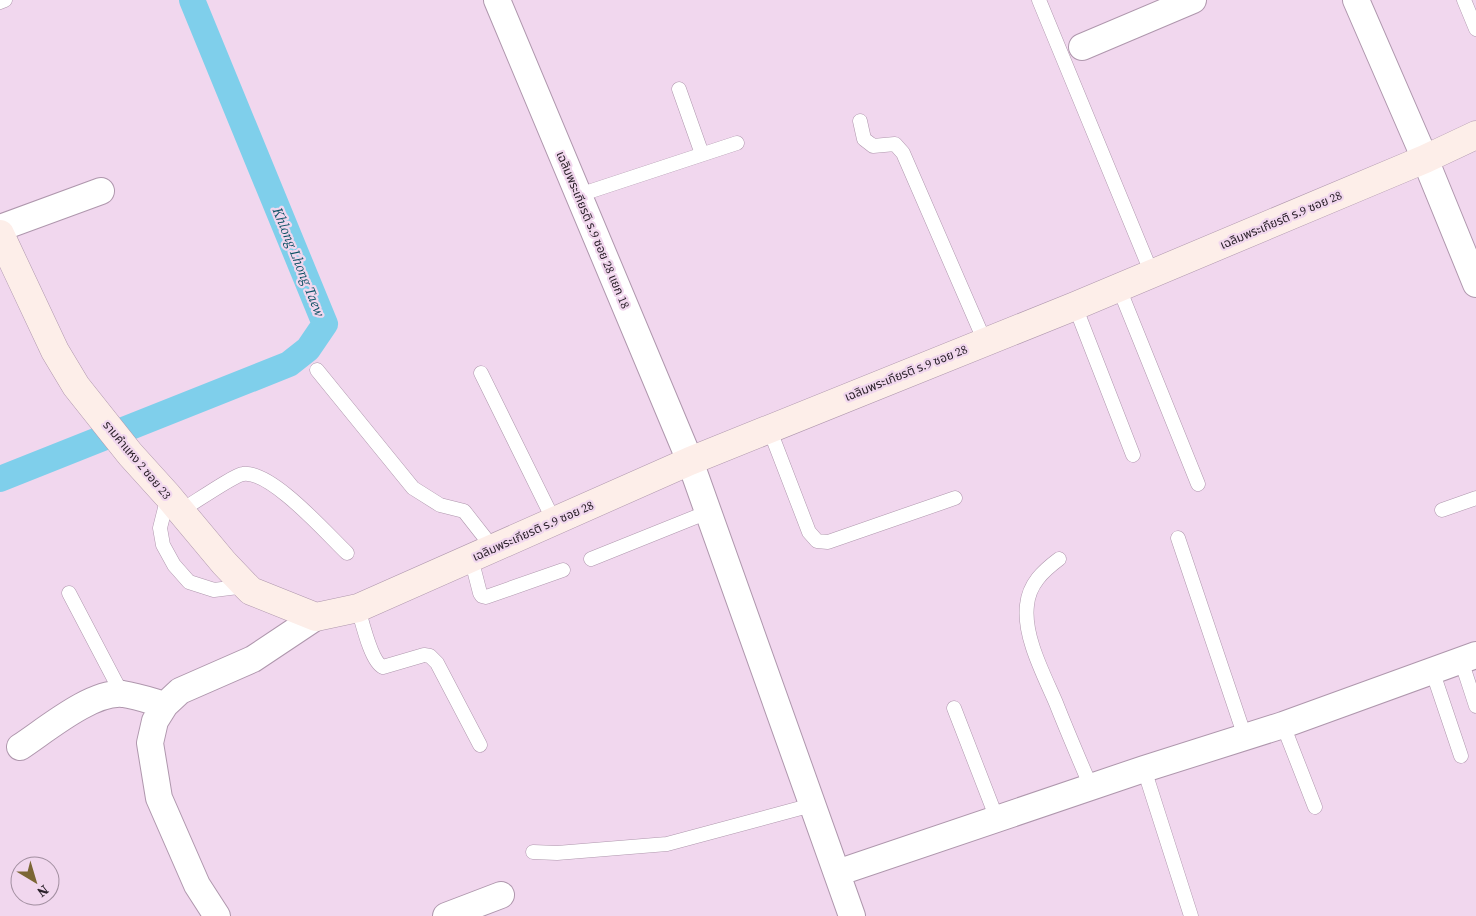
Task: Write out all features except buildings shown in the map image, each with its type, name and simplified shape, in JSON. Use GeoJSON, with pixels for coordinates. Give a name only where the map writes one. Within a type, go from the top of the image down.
{"type":"FeatureCollection","features":[{"type":"Feature","properties":{"kind":"main road","name":"เฉลิมพระเกียรติ ร.9 ซอย 28"},"geometry":{"type":"LineString","coordinates":[[337,613],[482,553],[690,461],[1119,288],[1425,159],[1476,135]]}},
{"type":"Feature","properties":{"kind":"main road","name":"รามคำแหง 2 ซอย 23"},"geometry":{"type":"LineString","coordinates":[[0,234],[55,351],[76,386],[130,454],[224,563],[251,591],[337,613]]}},
{"type":"Feature","properties":{"kind":"street","name":"เฉลิมพระเกียรติ ร.9 ซอย 28 แยก 18"},"geometry":{"type":"LineString","coordinates":[[497,0],[690,461],[852,916]]}},
{"type":"Feature","properties":{"kind":"street"},"geometry":{"type":"LineString","coordinates":[[1082,47],[1193,0]]}},
{"type":"Feature","properties":{"kind":"street"},"geometry":{"type":"LineString","coordinates":[[1356,0],[1425,159],[1476,284]]}},
{"type":"Feature","properties":{"kind":"street"},"geometry":{"type":"LineString","coordinates":[[0,228],[101,191]]}},
{"type":"Feature","properties":{"kind":"street"},"geometry":{"type":"LineString","coordinates":[[217,916],[197,885],[159,798],[150,743],[155,721],[165,705],[180,691],[253,659],[337,613]]}},
{"type":"Feature","properties":{"kind":"street"},"geometry":{"type":"LineString","coordinates":[[837,873],[1144,769],[1283,725],[1468,658]]}},
{"type":"Feature","properties":{"kind":"street"},"geometry":{"type":"LineString","coordinates":[[20,747],[79,708],[102,696],[122,694],[165,705]]}},
{"type":"Feature","properties":{"kind":"street"},"geometry":{"type":"LineString","coordinates":[[446,916],[500,895]]}},
{"type":"Feature","properties":{"kind":"lane"},"geometry":{"type":"LineString","coordinates":[[0,2],[5,0]]}},
{"type":"Feature","properties":{"kind":"lane"},"geometry":{"type":"LineString","coordinates":[[1039,0],[1152,274]]}},
{"type":"Feature","properties":{"kind":"lane"},"geometry":{"type":"LineString","coordinates":[[1464,0],[1476,29]]}},
{"type":"Feature","properties":{"kind":"lane"},"geometry":{"type":"LineString","coordinates":[[679,89],[702,154]]}},
{"type":"Feature","properties":{"kind":"lane"},"geometry":{"type":"LineString","coordinates":[[860,121],[864,139],[869,143],[874,146],[895,144],[903,152],[984,342]]}},
{"type":"Feature","properties":{"kind":"lane"},"geometry":{"type":"LineString","coordinates":[[578,195],[737,143]]}},
{"type":"Feature","properties":{"kind":"lane"},"geometry":{"type":"LineString","coordinates":[[1119,288],[1198,484]]}},
{"type":"Feature","properties":{"kind":"lane"},"geometry":{"type":"LineString","coordinates":[[1075,306],[1133,455]]}},
{"type":"Feature","properties":{"kind":"lane"},"geometry":{"type":"LineString","coordinates":[[317,370],[413,488],[440,505],[464,511],[482,553],[480,593],[482,596],[486,597],[563,570]]}},
{"type":"Feature","properties":{"kind":"lane"},"geometry":{"type":"LineString","coordinates":[[481,373],[554,521]]}},
{"type":"Feature","properties":{"kind":"lane"},"geometry":{"type":"LineString","coordinates":[[769,428],[808,532],[817,541],[828,542],[955,498]]}},
{"type":"Feature","properties":{"kind":"lane"},"geometry":{"type":"LineString","coordinates":[[246,586],[214,590],[189,582],[174,565],[163,545],[160,528],[174,503],[241,474],[257,475],[277,486],[347,553]]}},
{"type":"Feature","properties":{"kind":"lane"},"geometry":{"type":"LineString","coordinates":[[1442,510],[1476,498]]}},
{"type":"Feature","properties":{"kind":"lane"},"geometry":{"type":"LineString","coordinates":[[591,559],[708,512]]}},
{"type":"Feature","properties":{"kind":"lane"},"geometry":{"type":"LineString","coordinates":[[1178,538],[1245,737]]}},
{"type":"Feature","properties":{"kind":"lane"},"geometry":{"type":"LineString","coordinates":[[1059,559],[1032,584],[1026,605],[1029,632],[1039,663],[1091,787]]}},
{"type":"Feature","properties":{"kind":"lane"},"geometry":{"type":"LineString","coordinates":[[69,593],[122,694]]}},
{"type":"Feature","properties":{"kind":"lane"},"geometry":{"type":"LineString","coordinates":[[337,613],[378,665],[383,667],[424,655],[430,656],[437,663],[480,745]]}},
{"type":"Feature","properties":{"kind":"lane"},"geometry":{"type":"LineString","coordinates":[[1468,658],[1476,706]]}},
{"type":"Feature","properties":{"kind":"lane"},"geometry":{"type":"LineString","coordinates":[[1432,670],[1461,756]]}},
{"type":"Feature","properties":{"kind":"lane"},"geometry":{"type":"LineString","coordinates":[[954,708],[996,819]]}},
{"type":"Feature","properties":{"kind":"lane"},"geometry":{"type":"LineString","coordinates":[[1283,725],[1315,807]]}},
{"type":"Feature","properties":{"kind":"lane"},"geometry":{"type":"LineString","coordinates":[[1144,769],[1191,916]]}},
{"type":"Feature","properties":{"kind":"lane"},"geometry":{"type":"LineString","coordinates":[[533,852],[557,853],[667,844],[812,805]]}},
{"type":"Feature","properties":{"kind":"waterway","name":"Khlong Lhong Taew"},"geometry":{"type":"LineString","coordinates":[[0,479],[289,364],[308,349],[325,324],[192,0]]}}]}
